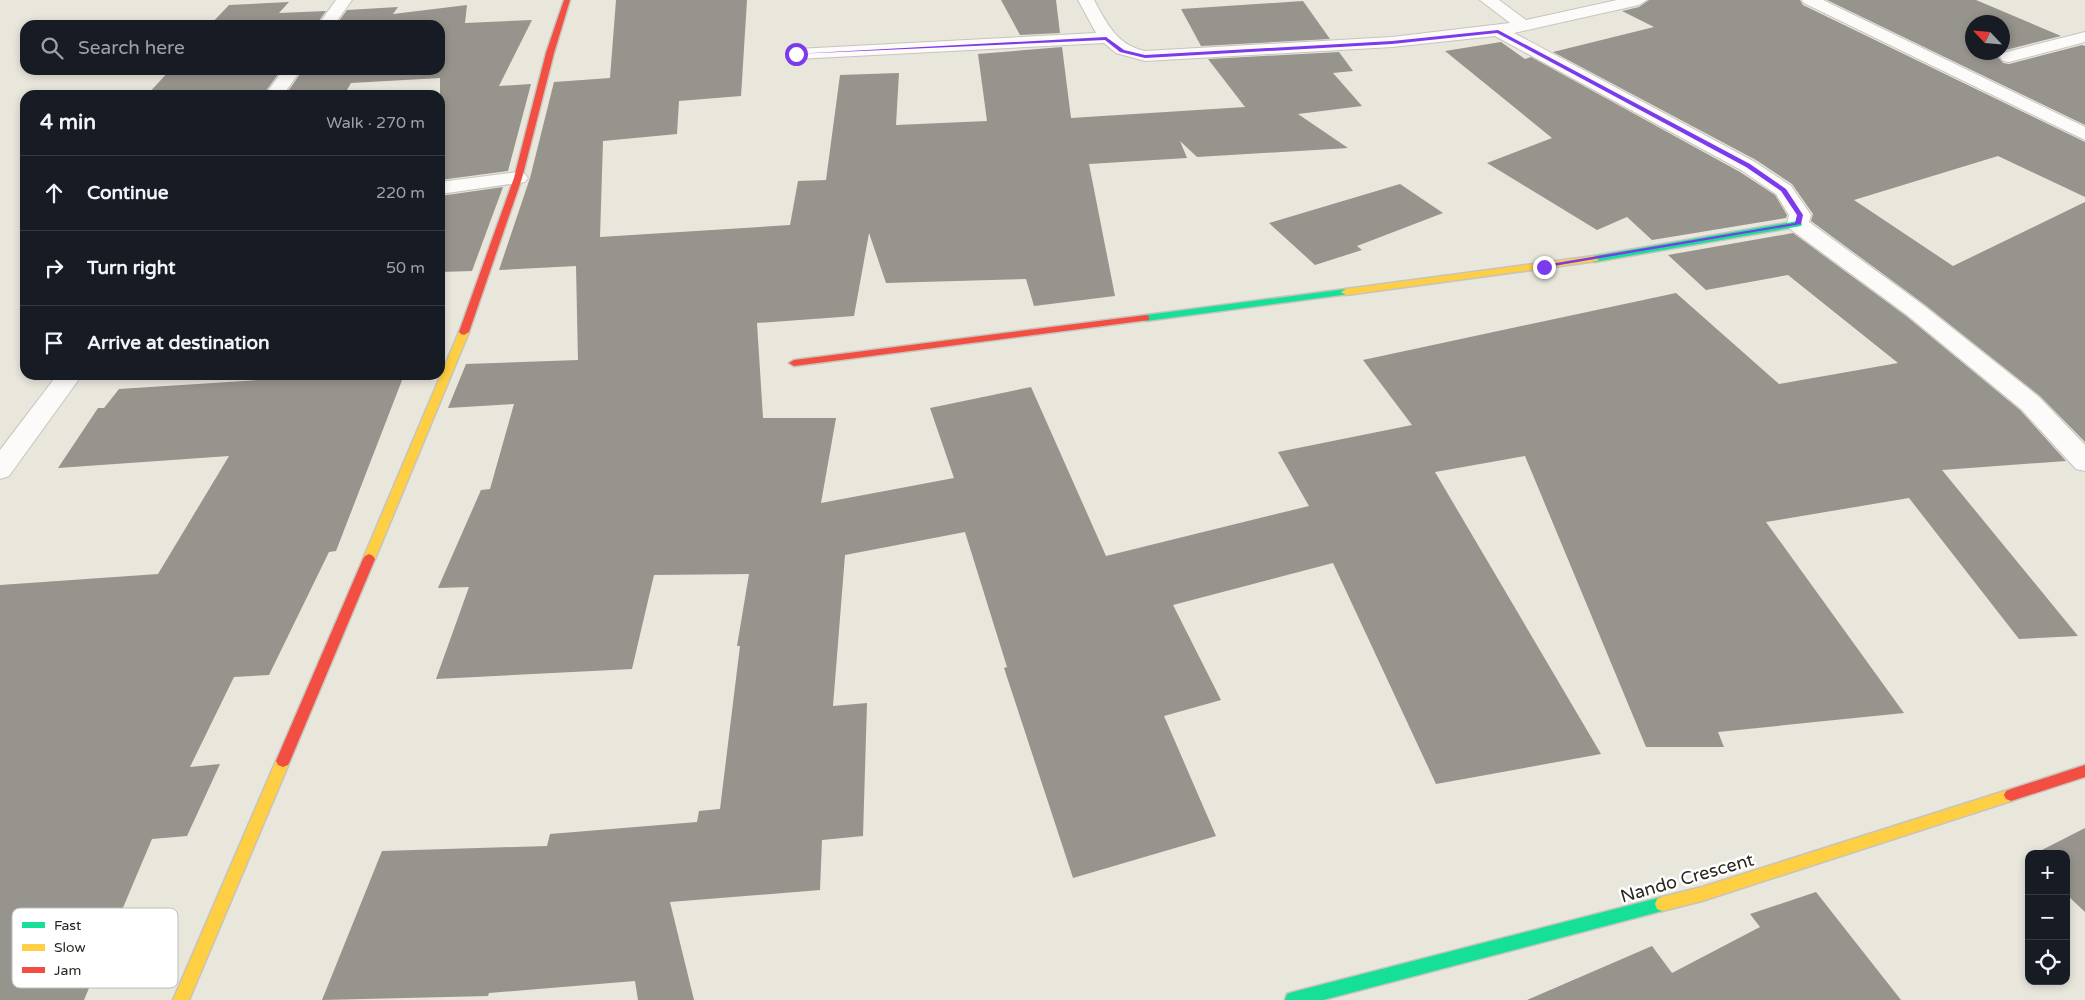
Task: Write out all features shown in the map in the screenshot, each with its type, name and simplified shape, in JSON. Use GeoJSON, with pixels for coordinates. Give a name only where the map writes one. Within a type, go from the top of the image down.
{"type":"FeatureCollection","features":[{"type":"Feature","properties":{"kind":"street"},"geometry":{"type":"LineString","coordinates":[[330,20],[344,0]]}},
{"type":"Feature","properties":{"kind":"street"},"geometry":{"type":"LineString","coordinates":[[181,1000],[457,352],[518,178],[550,53],[567,0]]}},
{"type":"Feature","properties":{"kind":"street"},"geometry":{"type":"LineString","coordinates":[[1086,0],[1106,38],[1122,51],[1145,56],[1392,42],[1498,31],[1639,0]]}},
{"type":"Feature","properties":{"kind":"street"},"geometry":{"type":"LineString","coordinates":[[1488,0],[1524,26]]}},
{"type":"Feature","properties":{"kind":"street"},"geometry":{"type":"LineString","coordinates":[[1810,0],[2085,134]]}},
{"type":"Feature","properties":{"kind":"street"},"geometry":{"type":"LineString","coordinates":[[1498,31],[1748,166],[1784,190],[1800,215],[1798,224]]}},
{"type":"Feature","properties":{"kind":"street"},"geometry":{"type":"LineString","coordinates":[[2010,57],[2085,37]]}},
{"type":"Feature","properties":{"kind":"street"},"geometry":{"type":"LineString","coordinates":[[796,54],[1106,38]]}},
{"type":"Feature","properties":{"kind":"street"},"geometry":{"type":"LineString","coordinates":[[278,90],[288,75]]}},
{"type":"Feature","properties":{"kind":"street"},"geometry":{"type":"LineString","coordinates":[[445,187],[518,178]]}},
{"type":"Feature","properties":{"kind":"street"},"geometry":{"type":"LineString","coordinates":[[794,363],[1544,267],[1798,224],[1915,310],[2030,403],[2085,462]]}},
{"type":"Feature","properties":{"kind":"street"},"geometry":{"type":"LineString","coordinates":[[0,469],[66,380]]}},
{"type":"Feature","properties":{"kind":"street","name":"Nando Crescent"},"geometry":{"type":"LineString","coordinates":[[1293,1000],[1702,894],[2085,771]]}},
{"type":"Feature","properties":{"kind":"building"},"geometry":{"type":"Polygon","coordinates":[[[616,0],[747,0],[741,96],[679,101],[677,134],[603,141],[600,237],[790,225],[798,181],[826,180],[840,75],[899,73],[896,125],[987,121],[978,54],[1062,47],[1071,118],[1245,107],[1208,59],[1339,52],[1353,71],[1333,73],[1362,106],[1298,114],[1348,148],[1197,157],[1180,141],[1187,158],[1089,164],[1115,296],[1034,306],[1026,279],[886,283],[869,233],[854,316],[757,323],[763,418],[836,418],[821,503],[954,478],[930,408],[1031,387],[1106,556],[1309,506],[1278,452],[1412,425],[1363,360],[1676,293],[1779,384],[1898,363],[1788,275],[1706,290],[1668,255],[1793,233],[1906,316],[2020,410],[2066,461],[1942,470],[2078,636],[2019,639],[1909,498],[1766,522],[1904,713],[1718,732],[1724,747],[1646,747],[1525,456],[1435,472],[1601,754],[1436,784],[1333,563],[1173,605],[1221,700],[1164,716],[1216,836],[1073,878],[1004,668],[1007,667],[965,532],[845,555],[833,706],[867,703],[863,836],[822,840],[820,890],[670,902],[694,1000],[638,1000],[635,981],[489,993],[488,996],[322,1000],[382,851],[547,846],[550,834],[697,822],[699,811],[720,809],[740,646],[737,646],[749,574],[654,575],[632,669],[436,679],[469,587],[438,588],[481,490],[490,489],[514,404],[448,408],[466,364],[578,360],[576,266],[499,270],[530,178],[554,82],[610,78],[616,0]]]}},
{"type":"Feature","properties":{"kind":"building"},"geometry":{"type":"Polygon","coordinates":[[[1001,0],[1056,0],[1060,33],[1020,35],[1001,0]]]}},
{"type":"Feature","properties":{"kind":"building"},"geometry":{"type":"Polygon","coordinates":[[[1649,0],[1800,0],[1803,5],[2085,142],[2085,197],[1998,156],[1854,200],[1953,266],[2085,202],[2085,442],[2040,396],[1924,304],[1811,221],[1813,214],[1792,184],[1756,160],[1553,52],[1654,27],[1622,11],[1639,7],[1649,0]]]}},
{"type":"Feature","properties":{"kind":"building"},"geometry":{"type":"Polygon","coordinates":[[[1827,0],[1976,0],[2061,36],[2010,49],[2010,15],[1965,15],[1965,60],[2000,60],[2003,63],[2009,64],[2082,45],[2085,46],[2085,125],[1827,0]]]}},
{"type":"Feature","properties":{"kind":"building"},"geometry":{"type":"Polygon","coordinates":[[[1303,1],[1330,39],[1201,46],[1181,9],[1303,1]]]}},
{"type":"Feature","properties":{"kind":"building"},"geometry":{"type":"Polygon","coordinates":[[[289,2],[279,13],[326,11],[320,20],[215,20],[229,5],[289,2]]]}},
{"type":"Feature","properties":{"kind":"building"},"geometry":{"type":"Polygon","coordinates":[[[467,5],[465,23],[532,20],[499,86],[531,84],[508,171],[445,179],[445,90],[440,90],[440,78],[351,83],[347,90],[289,90],[299,75],[445,75],[445,20],[340,20],[347,10],[398,7],[393,14],[467,5]]]}},
{"type":"Feature","properties":{"kind":"building"},"geometry":{"type":"Polygon","coordinates":[[[1501,42],[1525,59],[1531,57],[1740,172],[1775,195],[1787,215],[1786,218],[1652,240],[1627,217],[1597,230],[1487,163],[1552,138],[1445,51],[1501,42]]]}},
{"type":"Feature","properties":{"kind":"building"},"geometry":{"type":"Polygon","coordinates":[[[165,75],[277,75],[267,90],[152,90],[165,75]]]}},
{"type":"Feature","properties":{"kind":"building"},"geometry":{"type":"Polygon","coordinates":[[[1400,184],[1443,213],[1357,246],[1362,250],[1315,265],[1269,223],[1400,184]]]}},
{"type":"Feature","properties":{"kind":"building"},"geometry":{"type":"Polygon","coordinates":[[[503,187],[472,271],[445,272],[445,195],[503,187]]]}},
{"type":"Feature","properties":{"kind":"building"},"geometry":{"type":"Polygon","coordinates":[[[260,380],[402,380],[336,551],[329,552],[269,675],[234,677],[190,767],[220,764],[187,836],[152,839],[123,908],[12,908],[12,988],[89,988],[84,1000],[0,1000],[0,585],[158,574],[229,456],[58,468],[98,408],[104,408],[119,389],[260,380]]]}},
{"type":"Feature","properties":{"kind":"building"},"geometry":{"type":"Polygon","coordinates":[[[2085,828],[2085,912],[2070,898],[2070,850],[2042,850],[2085,828]]]}},
{"type":"Feature","properties":{"kind":"building"},"geometry":{"type":"Polygon","coordinates":[[[1816,892],[1901,1000],[1527,1000],[1652,946],[1672,973],[1760,927],[1750,914],[1816,892]]]}},
{"type":"Feature","properties":{"kind":"traffic: fast"},"geometry":{"type":"LineString","coordinates":[[1594,259],[1798,224]]}},
{"type":"Feature","properties":{"kind":"traffic: fast"},"geometry":{"type":"LineString","coordinates":[[1146,318],[1346,292]]}},
{"type":"Feature","properties":{"kind":"traffic: fast"},"geometry":{"type":"LineString","coordinates":[[1293,1000],[1662,904]]}},
{"type":"Feature","properties":{"kind":"traffic: slow"},"geometry":{"type":"LineString","coordinates":[[1346,292],[1594,259]]}},
{"type":"Feature","properties":{"kind":"traffic: slow"},"geometry":{"type":"LineString","coordinates":[[445,377],[464,332]]}},
{"type":"Feature","properties":{"kind":"traffic: slow"},"geometry":{"type":"LineString","coordinates":[[369,559],[444,380]]}},
{"type":"Feature","properties":{"kind":"traffic: slow"},"geometry":{"type":"LineString","coordinates":[[181,1000],[283,761]]}},
{"type":"Feature","properties":{"kind":"traffic: slow"},"geometry":{"type":"LineString","coordinates":[[1662,904],[1702,894],[2011,795]]}},
{"type":"Feature","properties":{"kind":"traffic: jam"},"geometry":{"type":"LineString","coordinates":[[464,332],[518,178],[550,53],[567,0]]}},
{"type":"Feature","properties":{"kind":"traffic: jam"},"geometry":{"type":"LineString","coordinates":[[794,363],[1146,318]]}},
{"type":"Feature","properties":{"kind":"traffic: jam"},"geometry":{"type":"LineString","coordinates":[[283,761],[369,559]]}},
{"type":"Feature","properties":{"kind":"traffic: jam"},"geometry":{"type":"LineString","coordinates":[[2011,795],[2085,771]]}},
{"type":"Feature","properties":{"kind":"route"},"geometry":{"type":"LineString","coordinates":[[796,54],[1106,38],[1122,51],[1145,56],[1392,42],[1498,31],[1748,166],[1784,190],[1800,215],[1798,224],[1544,267]]}}]}
